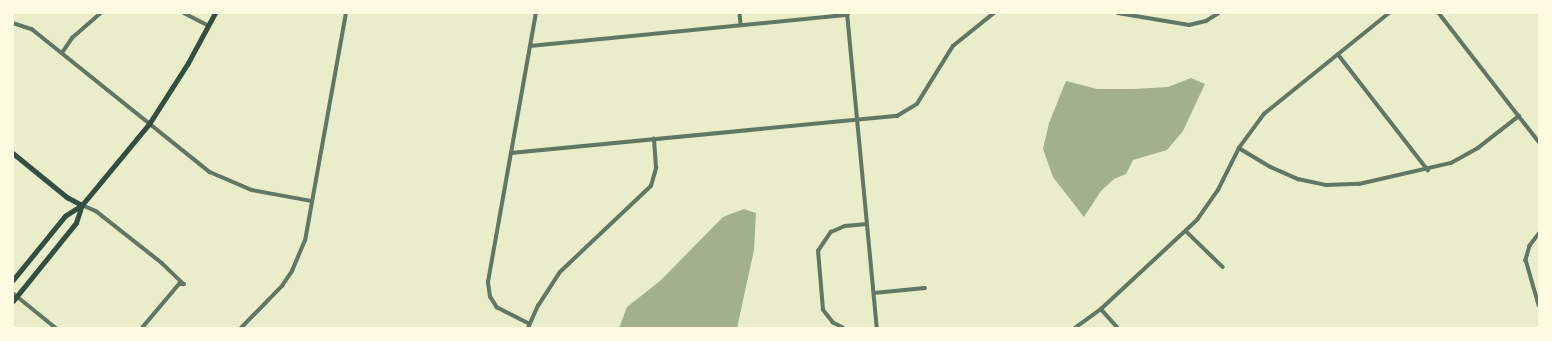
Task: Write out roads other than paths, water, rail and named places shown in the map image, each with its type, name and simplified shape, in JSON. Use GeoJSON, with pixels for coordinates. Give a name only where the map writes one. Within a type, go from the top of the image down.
{"type":"FeatureCollection","features":[{"type":"Feature","properties":{"kind":"main road"},"geometry":{"type":"LineString","coordinates":[[13,280],[65,216],[82,205],[148,124],[188,63],[215,13]]}},
{"type":"Feature","properties":{"kind":"main road"},"geometry":{"type":"LineString","coordinates":[[13,153],[67,197],[82,205]]}},
{"type":"Feature","properties":{"kind":"main road"},"geometry":{"type":"LineString","coordinates":[[13,301],[15,295],[76,223],[82,205]]}},
{"type":"Feature","properties":{"kind":"street"},"geometry":{"type":"LineString","coordinates":[[62,53],[72,38],[101,13]]}},
{"type":"Feature","properties":{"kind":"street"},"geometry":{"type":"LineString","coordinates":[[184,13],[209,26]]}},
{"type":"Feature","properties":{"kind":"street"},"geometry":{"type":"LineString","coordinates":[[241,328],[282,286],[292,271],[305,241],[346,13]]}},
{"type":"Feature","properties":{"kind":"street"},"geometry":{"type":"LineString","coordinates":[[536,13],[511,153],[489,291],[493,303],[502,312],[529,326],[549,287],[572,258],[651,186],[656,168],[654,139]]}},
{"type":"Feature","properties":{"kind":"street"},"geometry":{"type":"LineString","coordinates":[[740,13],[741,25]]}},
{"type":"Feature","properties":{"kind":"street"},"geometry":{"type":"LineString","coordinates":[[511,153],[897,116],[910,110],[920,99],[953,46],[994,13]]}},
{"type":"Feature","properties":{"kind":"street"},"geometry":{"type":"LineString","coordinates":[[1118,13],[1189,25],[1206,21],[1219,13]]}},
{"type":"Feature","properties":{"kind":"street"},"geometry":{"type":"LineString","coordinates":[[1076,328],[1101,309],[1187,232],[1208,206],[1239,148],[1264,114],[1280,99],[1390,13]]}},
{"type":"Feature","properties":{"kind":"street"},"geometry":{"type":"LineString","coordinates":[[1439,13],[1539,142]]}},
{"type":"Feature","properties":{"kind":"street"},"geometry":{"type":"LineString","coordinates":[[530,46],[847,14],[877,328]]}},
{"type":"Feature","properties":{"kind":"street"},"geometry":{"type":"LineString","coordinates":[[13,23],[32,29],[198,164],[221,179],[252,190],[312,202]]}},
{"type":"Feature","properties":{"kind":"street"},"geometry":{"type":"LineString","coordinates":[[1338,54],[1428,170]]}},
{"type":"Feature","properties":{"kind":"street"},"geometry":{"type":"LineString","coordinates":[[1239,148],[1284,174],[1326,185],[1359,184],[1428,170],[1464,157],[1519,116]]}},
{"type":"Feature","properties":{"kind":"street"},"geometry":{"type":"LineString","coordinates":[[82,205],[96,211],[162,263],[184,284],[179,284],[142,328]]}},
{"type":"Feature","properties":{"kind":"street"},"geometry":{"type":"LineString","coordinates":[[843,328],[827,317],[821,303],[818,251],[831,232],[845,226],[867,224]]}},
{"type":"Feature","properties":{"kind":"street"},"geometry":{"type":"LineString","coordinates":[[1187,232],[1223,267]]}},
{"type":"Feature","properties":{"kind":"street"},"geometry":{"type":"LineString","coordinates":[[1539,234],[1530,246],[1526,260],[1539,305]]}},
{"type":"Feature","properties":{"kind":"street"},"geometry":{"type":"LineString","coordinates":[[874,293],[925,288]]}},
{"type":"Feature","properties":{"kind":"street"},"geometry":{"type":"LineString","coordinates":[[15,295],[56,328]]}},
{"type":"Feature","properties":{"kind":"street"},"geometry":{"type":"LineString","coordinates":[[1101,309],[1118,328]]}}]}
